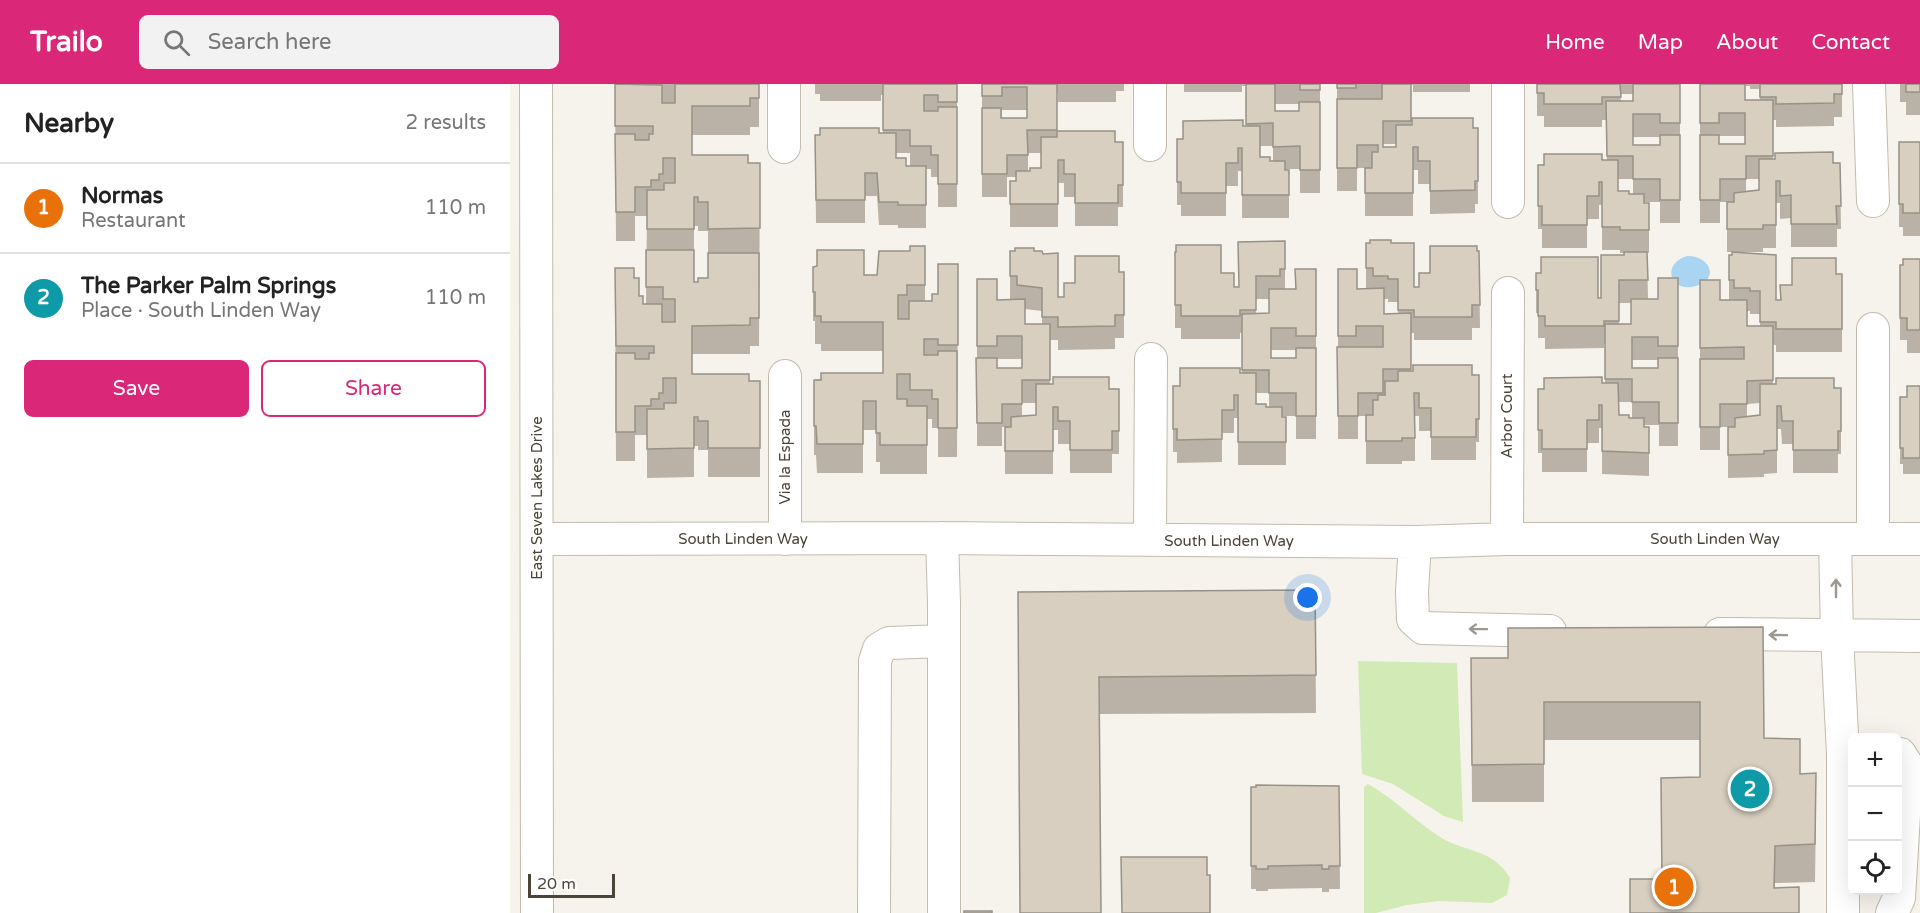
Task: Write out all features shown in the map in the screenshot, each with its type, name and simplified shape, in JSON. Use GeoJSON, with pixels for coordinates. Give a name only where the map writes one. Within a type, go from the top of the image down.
{"type":"FeatureCollection","features":[{"type":"Feature","properties":{"kind":"street","name":"East Seven Lakes Drive"},"geometry":{"type":"LineString","coordinates":[[536,84],[537,913]]}},
{"type":"Feature","properties":{"kind":"street"},"geometry":{"type":"LineString","coordinates":[[784,84],[784,147]]}},
{"type":"Feature","properties":{"kind":"street"},"geometry":{"type":"LineString","coordinates":[[1150,84],[1150,145]]}},
{"type":"Feature","properties":{"kind":"street"},"geometry":{"type":"LineString","coordinates":[[1508,84],[1508,202]]}},
{"type":"Feature","properties":{"kind":"street"},"geometry":{"type":"LineString","coordinates":[[1869,84],[1873,201]]}},
{"type":"Feature","properties":{"kind":"street","name":"Arbor Court"},"geometry":{"type":"LineString","coordinates":[[1507,539],[1508,293]]}},
{"type":"Feature","properties":{"kind":"street"},"geometry":{"type":"LineString","coordinates":[[1873,329],[1873,539]]}},
{"type":"Feature","properties":{"kind":"street"},"geometry":{"type":"LineString","coordinates":[[1150,540],[1151,359]]}},
{"type":"Feature","properties":{"kind":"street","name":"Via la Espada"},"geometry":{"type":"LineString","coordinates":[[784,376],[784,539]]}},
{"type":"Feature","properties":{"kind":"street","name":"South Linden Way"},"geometry":{"type":"LineString","coordinates":[[537,539],[942,538],[1415,542],[1507,539],[1920,539]]}},
{"type":"Feature","properties":{"kind":"street"},"geometry":{"type":"LineString","coordinates":[[942,538],[944,913]]}},
{"type":"Feature","properties":{"kind":"street"},"geometry":{"type":"LineString","coordinates":[[1835,539],[1837,636],[1848,754],[1843,913]]}},
{"type":"Feature","properties":{"kind":"street"},"geometry":{"type":"LineString","coordinates":[[1415,542],[1413,619],[1423,628],[1577,631]]}},
{"type":"Feature","properties":{"kind":"street"},"geometry":{"type":"LineString","coordinates":[[1695,633],[1920,636]]}},
{"type":"Feature","properties":{"kind":"street"},"geometry":{"type":"LineString","coordinates":[[874,913],[875,661],[879,649],[889,643],[944,640]]}},
{"type":"Feature","properties":{"kind":"street"},"geometry":{"type":"LineString","coordinates":[[1892,913],[1899,898],[1907,765],[1902,757]]}},
{"type":"Feature","properties":{"kind":"green space"},"geometry":{"type":"Polygon","coordinates":[[[1358,661],[1457,663],[1463,822],[1444,816],[1393,784],[1362,774],[1358,661]]]}},
{"type":"Feature","properties":{"kind":"green space"},"geometry":{"type":"Polygon","coordinates":[[[1368,784],[1440,837],[1495,861],[1510,878],[1507,895],[1492,903],[1439,901],[1407,905],[1376,913],[1364,913],[1364,787],[1368,784]]]}},
{"type":"Feature","properties":{"kind":"water"},"geometry":{"type":"Polygon","coordinates":[[[1687,256],[1701,259],[1706,263],[1710,273],[1704,283],[1687,287],[1675,282],[1671,271],[1679,260],[1687,256]]]}},
{"type":"Feature","properties":{"kind":"building"},"geometry":{"type":"Polygon","coordinates":[[[615,84],[662,85],[662,103],[675,103],[675,84],[759,84],[759,98],[750,98],[750,106],[692,106],[692,155],[748,155],[748,163],[760,163],[760,228],[708,229],[708,202],[698,202],[698,197],[694,197],[694,229],[647,229],[647,190],[664,190],[664,183],[675,183],[675,158],[663,158],[663,174],[659,174],[659,180],[651,180],[651,187],[635,187],[635,212],[616,212],[615,134],[635,134],[635,140],[649,140],[649,134],[653,134],[653,126],[615,126],[615,84]]]}},
{"type":"Feature","properties":{"kind":"building"},"geometry":{"type":"Polygon","coordinates":[[[883,84],[957,84],[957,102],[938,102],[938,95],[924,95],[924,111],[938,111],[938,107],[957,107],[957,184],[938,184],[938,155],[931,155],[931,146],[910,146],[910,130],[883,130],[883,84]]]}},
{"type":"Feature","properties":{"kind":"building"},"geometry":{"type":"Polygon","coordinates":[[[982,84],[1057,84],[1057,130],[1027,130],[1028,155],[1007,155],[1007,174],[982,174],[982,108],[1001,108],[1001,118],[1027,118],[1027,87],[1002,87],[1002,96],[982,96],[982,84]]]}},
{"type":"Feature","properties":{"kind":"building"},"geometry":{"type":"Polygon","coordinates":[[[1246,84],[1275,84],[1275,111],[1299,111],[1299,102],[1320,102],[1320,170],[1300,170],[1300,146],[1273,147],[1273,123],[1246,124],[1246,84]]]}},
{"type":"Feature","properties":{"kind":"building"},"geometry":{"type":"Polygon","coordinates":[[[1300,84],[1320,84],[1320,90],[1300,90],[1300,84]]]}},
{"type":"Feature","properties":{"kind":"building"},"geometry":{"type":"Polygon","coordinates":[[[1337,84],[1356,84],[1356,88],[1337,88],[1337,84]]]}},
{"type":"Feature","properties":{"kind":"building"},"geometry":{"type":"Polygon","coordinates":[[[1382,84],[1411,84],[1411,121],[1383,121],[1383,147],[1396,147],[1396,125],[1412,125],[1412,118],[1473,118],[1473,128],[1478,128],[1478,181],[1475,181],[1475,190],[1430,191],[1430,161],[1418,161],[1418,147],[1413,147],[1413,193],[1365,193],[1365,168],[1372,168],[1372,152],[1378,152],[1378,145],[1357,145],[1357,168],[1337,168],[1337,99],[1382,99],[1382,84]]]}},
{"type":"Feature","properties":{"kind":"building"},"geometry":{"type":"Polygon","coordinates":[[[1537,84],[1620,84],[1621,97],[1602,97],[1602,104],[1544,104],[1544,93],[1537,93],[1537,84]]]}},
{"type":"Feature","properties":{"kind":"building"},"geometry":{"type":"Polygon","coordinates":[[[1633,84],[1680,84],[1680,123],[1660,123],[1660,114],[1633,114],[1633,145],[1660,145],[1660,135],[1680,135],[1680,200],[1660,200],[1660,179],[1633,179],[1633,156],[1607,156],[1606,101],[1633,101],[1633,84]]]}},
{"type":"Feature","properties":{"kind":"building"},"geometry":{"type":"Polygon","coordinates":[[[1700,84],[1745,84],[1745,100],[1773,100],[1773,156],[1746,156],[1746,179],[1720,179],[1720,200],[1700,200],[1700,135],[1719,135],[1719,144],[1745,144],[1745,113],[1719,113],[1719,123],[1700,123],[1700,84]]]}},
{"type":"Feature","properties":{"kind":"building"},"geometry":{"type":"Polygon","coordinates":[[[1760,84],[1842,84],[1842,94],[1834,94],[1834,103],[1776,104],[1776,97],[1760,97],[1760,84]]]}},
{"type":"Feature","properties":{"kind":"building"},"geometry":{"type":"Polygon","coordinates":[[[1906,84],[1920,84],[1920,92],[1906,92],[1906,84]]]}},
{"type":"Feature","properties":{"kind":"building"},"geometry":{"type":"Polygon","coordinates":[[[1243,120],[1243,126],[1260,126],[1260,157],[1270,157],[1270,161],[1285,161],[1285,170],[1289,170],[1289,195],[1242,195],[1242,148],[1238,148],[1238,163],[1226,163],[1226,193],[1181,193],[1181,182],[1177,182],[1177,139],[1183,139],[1183,121],[1243,120]]]}},
{"type":"Feature","properties":{"kind":"building"},"geometry":{"type":"Polygon","coordinates":[[[820,128],[879,128],[879,133],[896,133],[896,158],[906,158],[906,166],[926,166],[926,205],[879,202],[877,173],[865,173],[865,200],[816,200],[815,135],[820,135],[820,128]]]}},
{"type":"Feature","properties":{"kind":"building"},"geometry":{"type":"Polygon","coordinates":[[[1057,131],[1115,131],[1115,142],[1123,142],[1123,185],[1118,185],[1118,203],[1075,203],[1075,174],[1064,174],[1064,160],[1058,160],[1058,204],[1010,204],[1010,181],[1016,181],[1016,171],[1041,168],[1041,137],[1057,137],[1057,131]]]}},
{"type":"Feature","properties":{"kind":"building"},"geometry":{"type":"Polygon","coordinates":[[[1899,142],[1920,142],[1920,213],[1903,213],[1903,204],[1899,204],[1899,142]]]}},
{"type":"Feature","properties":{"kind":"building"},"geometry":{"type":"Polygon","coordinates":[[[1833,152],[1833,163],[1840,163],[1841,206],[1836,206],[1837,224],[1791,224],[1791,195],[1780,196],[1780,181],[1776,181],[1776,225],[1763,225],[1763,229],[1727,229],[1727,202],[1734,202],[1734,193],[1759,190],[1759,159],[1775,159],[1775,153],[1833,152]]]}},
{"type":"Feature","properties":{"kind":"building"},"geometry":{"type":"Polygon","coordinates":[[[1544,154],[1602,154],[1602,160],[1618,160],[1618,191],[1644,194],[1644,203],[1649,203],[1649,230],[1620,230],[1620,227],[1602,227],[1602,182],[1599,182],[1599,196],[1587,196],[1587,225],[1542,225],[1542,206],[1538,206],[1538,165],[1544,165],[1544,154]]]}},
{"type":"Feature","properties":{"kind":"building"},"geometry":{"type":"Polygon","coordinates":[[[1370,240],[1414,243],[1414,287],[1419,287],[1419,273],[1430,273],[1430,246],[1477,246],[1480,305],[1472,305],[1472,317],[1414,317],[1414,310],[1398,310],[1398,279],[1373,276],[1373,268],[1366,268],[1366,243],[1370,243],[1370,240]]]}},
{"type":"Feature","properties":{"kind":"building"},"geometry":{"type":"Polygon","coordinates":[[[1285,241],[1285,269],[1280,269],[1280,276],[1256,276],[1256,310],[1240,310],[1240,316],[1181,316],[1181,305],[1175,305],[1176,245],[1221,245],[1221,273],[1234,273],[1234,287],[1239,287],[1238,242],[1285,241]]]}},
{"type":"Feature","properties":{"kind":"building"},"geometry":{"type":"Polygon","coordinates":[[[910,246],[925,246],[925,285],[907,285],[907,295],[898,295],[898,319],[909,319],[909,301],[932,301],[932,294],[938,294],[938,264],[958,264],[958,345],[938,345],[938,339],[924,339],[924,355],[938,355],[938,351],[957,351],[957,428],[938,428],[938,399],[932,399],[932,390],[910,390],[910,374],[897,374],[897,399],[907,399],[907,406],[927,406],[927,445],[880,445],[880,433],[876,433],[876,401],[863,401],[863,444],[817,444],[816,426],[814,426],[814,380],[821,380],[821,373],[883,373],[883,322],[821,322],[821,316],[815,316],[813,267],[817,266],[817,250],[864,250],[864,275],[877,275],[879,251],[910,251],[910,246]]]}},
{"type":"Feature","properties":{"kind":"building"},"geometry":{"type":"Polygon","coordinates":[[[1015,248],[1034,248],[1034,251],[1042,251],[1043,254],[1058,253],[1058,297],[1064,297],[1064,283],[1075,283],[1075,256],[1119,256],[1119,272],[1124,272],[1124,315],[1115,315],[1115,326],[1058,327],[1058,317],[1042,317],[1042,288],[1017,285],[1017,276],[1010,276],[1010,251],[1015,251],[1015,248]]]}},
{"type":"Feature","properties":{"kind":"building"},"geometry":{"type":"Polygon","coordinates":[[[646,250],[694,250],[694,282],[698,282],[698,278],[708,278],[708,253],[759,253],[759,318],[750,318],[750,325],[692,326],[692,374],[749,374],[749,381],[760,381],[760,448],[708,448],[708,421],[698,421],[698,417],[694,417],[694,448],[647,449],[647,409],[664,409],[664,403],[676,403],[676,378],[663,378],[663,393],[659,393],[659,399],[651,399],[651,406],[635,406],[635,432],[616,432],[616,353],[635,353],[635,359],[649,359],[649,353],[654,353],[654,346],[616,346],[615,268],[634,268],[634,278],[639,278],[639,296],[643,296],[643,304],[662,304],[662,322],[675,322],[675,299],[663,299],[663,287],[646,287],[646,250]]]}},
{"type":"Feature","properties":{"kind":"building"},"geometry":{"type":"Polygon","coordinates":[[[1624,252],[1647,252],[1648,280],[1619,280],[1619,321],[1604,321],[1604,326],[1545,326],[1545,316],[1538,316],[1538,290],[1536,290],[1536,273],[1541,273],[1541,257],[1598,257],[1598,298],[1601,298],[1601,255],[1624,255],[1624,252]]]}},
{"type":"Feature","properties":{"kind":"building"},"geometry":{"type":"Polygon","coordinates":[[[1732,252],[1776,255],[1776,300],[1781,300],[1780,285],[1792,285],[1792,258],[1836,258],[1836,274],[1842,274],[1842,329],[1776,329],[1776,322],[1760,322],[1760,291],[1750,291],[1750,288],[1734,288],[1734,280],[1729,280],[1729,255],[1732,255],[1732,252]]]}},
{"type":"Feature","properties":{"kind":"building"},"geometry":{"type":"Polygon","coordinates":[[[1903,259],[1920,259],[1920,330],[1907,330],[1907,318],[1900,318],[1900,265],[1903,265],[1903,259]]]}},
{"type":"Feature","properties":{"kind":"building"},"geometry":{"type":"Polygon","coordinates":[[[1295,269],[1316,269],[1316,336],[1296,336],[1296,328],[1271,328],[1271,358],[1296,358],[1296,348],[1316,348],[1316,416],[1296,416],[1296,393],[1269,393],[1269,370],[1242,370],[1242,314],[1269,313],[1269,289],[1296,289],[1295,269]]]}},
{"type":"Feature","properties":{"kind":"building"},"geometry":{"type":"Polygon","coordinates":[[[1338,269],[1357,269],[1357,289],[1384,288],[1384,314],[1411,313],[1411,369],[1383,369],[1383,393],[1358,393],[1358,416],[1338,416],[1337,347],[1383,347],[1383,326],[1356,326],[1356,336],[1338,336],[1338,269]]]}},
{"type":"Feature","properties":{"kind":"building"},"geometry":{"type":"Polygon","coordinates":[[[1658,278],[1678,278],[1678,346],[1658,346],[1658,337],[1632,337],[1632,368],[1658,368],[1658,358],[1678,358],[1678,423],[1659,423],[1659,402],[1632,402],[1632,379],[1605,379],[1605,324],[1631,324],[1631,299],[1658,299],[1658,278]]]}},
{"type":"Feature","properties":{"kind":"building"},"geometry":{"type":"Polygon","coordinates":[[[977,279],[997,279],[997,300],[1025,299],[1025,324],[1050,324],[1050,380],[1022,380],[1022,404],[1002,404],[1002,423],[977,423],[976,358],[997,358],[997,368],[1022,368],[1022,336],[997,336],[997,346],[977,346],[977,279]]]}},
{"type":"Feature","properties":{"kind":"building"},"geometry":{"type":"Polygon","coordinates":[[[1700,280],[1720,280],[1720,300],[1747,300],[1747,326],[1773,326],[1773,380],[1747,381],[1747,404],[1720,404],[1720,427],[1700,427],[1700,359],[1744,359],[1744,347],[1700,348],[1700,280]]]}},
{"type":"Feature","properties":{"kind":"building"},"geometry":{"type":"Polygon","coordinates":[[[1413,365],[1472,365],[1472,375],[1479,375],[1479,419],[1476,419],[1476,437],[1431,437],[1431,408],[1419,408],[1419,393],[1414,393],[1415,438],[1402,438],[1402,441],[1366,441],[1366,415],[1373,415],[1373,400],[1378,400],[1378,395],[1385,395],[1385,381],[1398,381],[1398,371],[1413,371],[1413,365]]]}},
{"type":"Feature","properties":{"kind":"building"},"geometry":{"type":"Polygon","coordinates":[[[1180,368],[1240,368],[1240,373],[1256,373],[1256,404],[1266,404],[1266,407],[1282,407],[1282,417],[1286,417],[1286,442],[1238,442],[1238,395],[1234,395],[1234,410],[1222,410],[1222,439],[1177,440],[1177,429],[1173,429],[1173,386],[1180,386],[1180,368]]]}},
{"type":"Feature","properties":{"kind":"building"},"geometry":{"type":"Polygon","coordinates":[[[1053,377],[1109,377],[1109,389],[1119,389],[1119,431],[1112,431],[1112,450],[1070,450],[1070,421],[1058,421],[1058,407],[1053,407],[1053,451],[1005,451],[1005,427],[1011,427],[1011,417],[1036,415],[1036,384],[1053,384],[1053,377]]]}},
{"type":"Feature","properties":{"kind":"building"},"geometry":{"type":"Polygon","coordinates":[[[1602,377],[1602,383],[1618,383],[1619,415],[1644,418],[1644,427],[1649,427],[1649,453],[1602,451],[1602,405],[1599,405],[1599,420],[1587,420],[1587,449],[1542,449],[1542,430],[1538,430],[1538,389],[1544,389],[1544,378],[1602,377]]]}},
{"type":"Feature","properties":{"kind":"building"},"geometry":{"type":"Polygon","coordinates":[[[1776,378],[1834,378],[1834,388],[1841,388],[1841,431],[1838,431],[1838,450],[1793,450],[1793,421],[1782,421],[1781,406],[1777,406],[1777,450],[1764,451],[1764,454],[1728,455],[1728,427],[1735,427],[1735,418],[1760,415],[1760,384],[1776,384],[1776,378]]]}},
{"type":"Feature","properties":{"kind":"building"},"geometry":{"type":"Polygon","coordinates":[[[1907,386],[1920,386],[1920,458],[1903,458],[1903,448],[1900,448],[1900,397],[1907,397],[1907,386]]]}},
{"type":"Feature","properties":{"kind":"building"},"geometry":{"type":"Polygon","coordinates":[[[1315,590],[1316,675],[1099,677],[1101,913],[1020,913],[1018,592],[1315,590]]]}},
{"type":"Feature","properties":{"kind":"building"},"geometry":{"type":"Polygon","coordinates":[[[1763,627],[1764,738],[1800,739],[1800,774],[1816,773],[1815,844],[1775,846],[1774,888],[1799,887],[1799,913],[1630,913],[1630,879],[1662,879],[1661,778],[1700,777],[1700,702],[1544,702],[1544,764],[1472,765],[1471,658],[1508,658],[1508,628],[1763,627]]]}},
{"type":"Feature","properties":{"kind":"building"},"geometry":{"type":"Polygon","coordinates":[[[1256,785],[1339,786],[1340,866],[1329,866],[1329,869],[1322,869],[1322,865],[1268,866],[1268,869],[1256,869],[1256,866],[1251,866],[1251,787],[1256,787],[1256,785]]]}},
{"type":"Feature","properties":{"kind":"building"},"geometry":{"type":"Polygon","coordinates":[[[1121,857],[1207,857],[1207,875],[1210,875],[1210,913],[1122,913],[1121,857]]]}},
{"type":"Feature","properties":{"kind":"building"},"geometry":{"type":"Polygon","coordinates":[[[964,911],[992,911],[992,913],[964,913],[964,911]]]}},
{"type":"Feature","properties":{"kind":"place","name":"The Parker Palm Springs"},"geometry":{"type":"Point","coordinates":[1750,789]}},
{"type":"Feature","properties":{"kind":"place","name":"Normas"},"geometry":{"type":"Point","coordinates":[1674,887]}}]}
